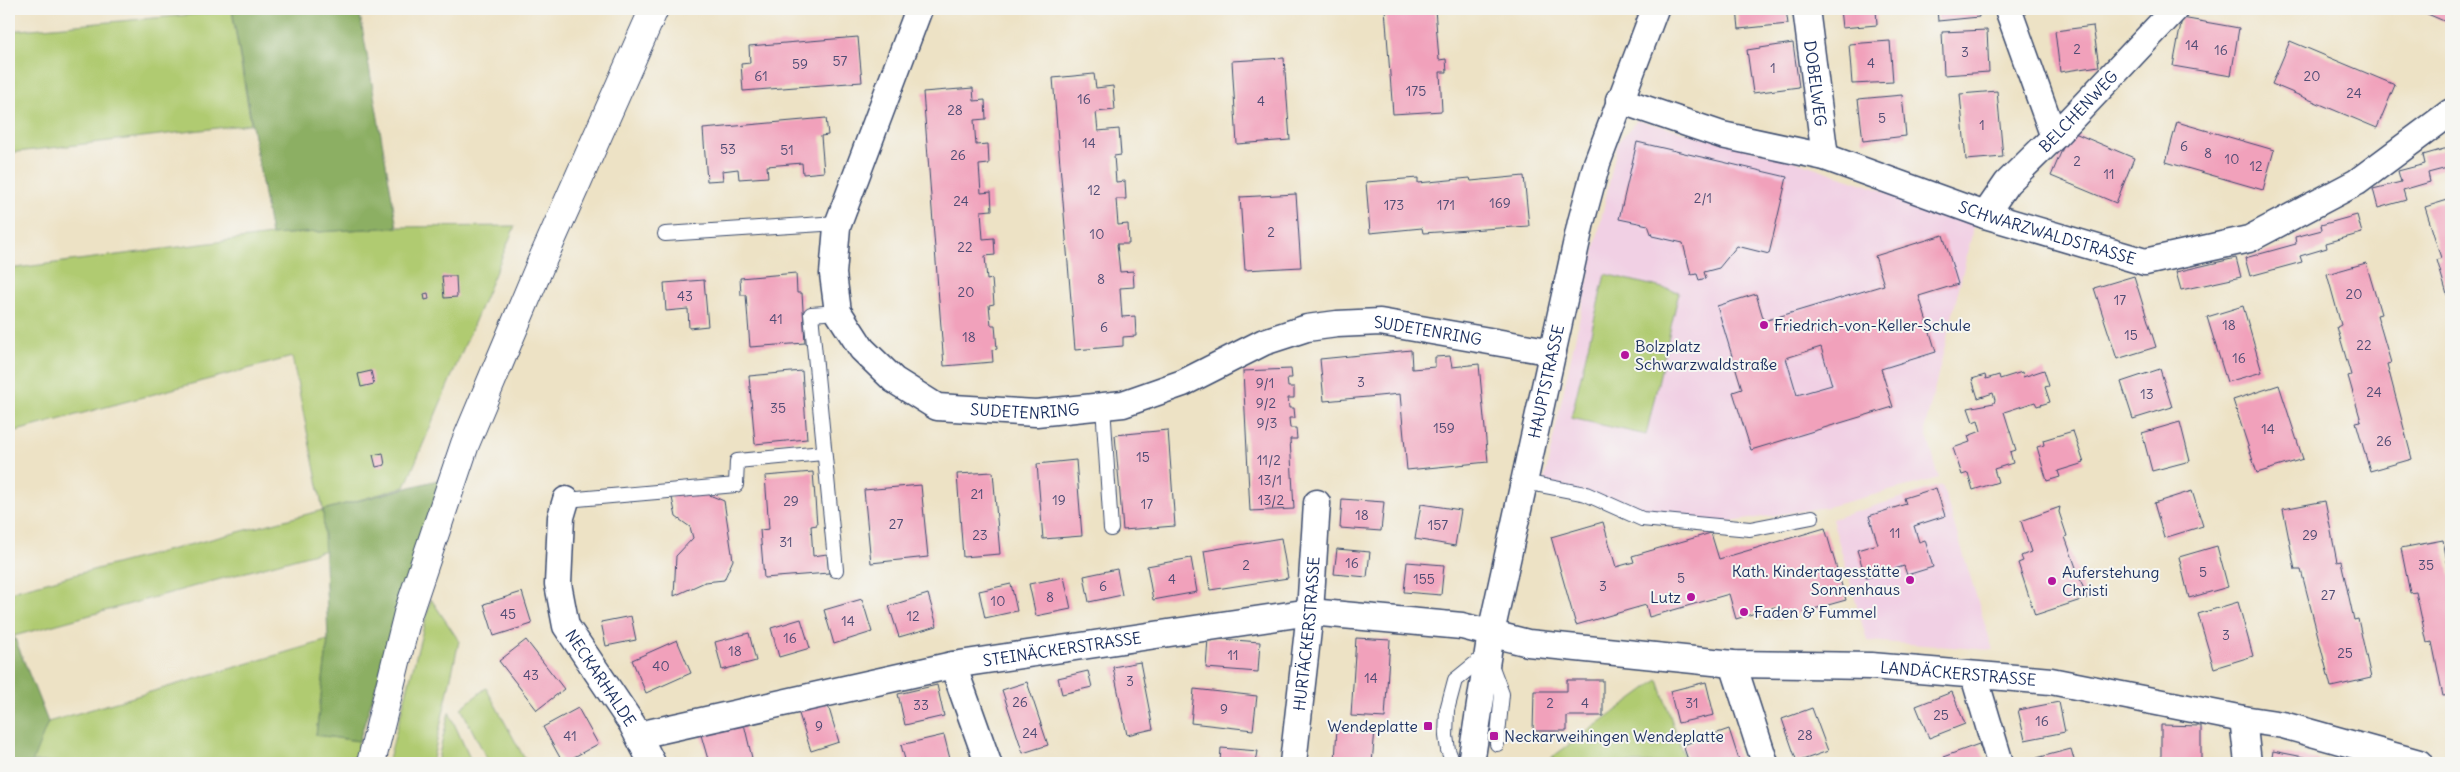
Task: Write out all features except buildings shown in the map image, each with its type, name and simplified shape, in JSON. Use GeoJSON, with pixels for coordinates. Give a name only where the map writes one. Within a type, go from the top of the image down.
{"type":"FeatureCollection","features":[{"type":"Feature","properties":{"kind":"main road"},"geometry":{"type":"LineString","coordinates":[[371,763],[408,613],[465,444],[541,263],[654,9]]}},
{"type":"Feature","properties":{"kind":"street","name":"SUDETENRING"},"geometry":{"type":"LineString","coordinates":[[919,9],[838,223],[833,274],[838,312],[862,350],[894,380],[937,407],[1036,413],[1123,404],[1183,383],[1264,342],[1307,328],[1322,326],[1380,322],[1552,352]]}},
{"type":"Feature","properties":{"kind":"street","name":"HAUPTSTRASSE"},"geometry":{"type":"LineString","coordinates":[[1471,763],[1489,644],[1586,205],[1597,163],[1619,100],[1655,9]]}},
{"type":"Feature","properties":{"kind":"street","name":"DOBELWEG"},"geometry":{"type":"LineString","coordinates":[[1806,9],[1825,157]]}},
{"type":"Feature","properties":{"kind":"street"},"geometry":{"type":"LineString","coordinates":[[2008,9],[2054,137]]}},
{"type":"Feature","properties":{"kind":"street","name":"BELCHENWEG"},"geometry":{"type":"LineString","coordinates":[[1985,215],[2007,183],[2054,137],[2174,9]]}},
{"type":"Feature","properties":{"kind":"street","name":"SCHWARZWALDSTRASSE"},"geometry":{"type":"LineString","coordinates":[[1619,100],[1722,135],[1825,157],[1985,215],[2145,262],[2249,239],[2357,182],[2451,112]]}},
{"type":"Feature","properties":{"kind":"street","name":"NECKARHALDE"},"geometry":{"type":"LineString","coordinates":[[566,500],[561,517],[558,584],[566,626],[638,735],[652,763]]}},
{"type":"Feature","properties":{"kind":"street","name":"HURTÄCKERSTRASSE"},"geometry":{"type":"LineString","coordinates":[[1293,763],[1310,612],[1317,503]]}},
{"type":"Feature","properties":{"kind":"street","name":"STEINÄCKERSTRASSE"},"geometry":{"type":"LineString","coordinates":[[638,735],[953,666],[1310,612],[1462,626],[1489,644]]}},
{"type":"Feature","properties":{"kind":"street","name":"LANDÄCKERSTRASSE"},"geometry":{"type":"LineString","coordinates":[[1489,644],[1528,643],[1732,664],[1871,666],[2051,681],[2243,719],[2283,725],[2419,763]]}},
{"type":"Feature","properties":{"kind":"street"},"geometry":{"type":"LineString","coordinates":[[1732,664],[1765,763]]}},
{"type":"Feature","properties":{"kind":"street"},"geometry":{"type":"LineString","coordinates":[[953,666],[988,763]]}},
{"type":"Feature","properties":{"kind":"street"},"geometry":{"type":"LineString","coordinates":[[1974,676],[2000,763]]}},
{"type":"Feature","properties":{"kind":"street"},"geometry":{"type":"LineString","coordinates":[[2243,719],[2248,763]]}},
{"type":"Feature","properties":{"kind":"lane"},"geometry":{"type":"LineString","coordinates":[[665,234],[838,223]]}},
{"type":"Feature","properties":{"kind":"lane"},"geometry":{"type":"LineString","coordinates":[[836,570],[812,314],[838,312]]}},
{"type":"Feature","properties":{"kind":"lane"},"geometry":{"type":"LineString","coordinates":[[1103,406],[1111,529]]}},
{"type":"Feature","properties":{"kind":"lane"},"geometry":{"type":"LineString","coordinates":[[566,500],[736,485],[737,460],[824,453]]}},
{"type":"Feature","properties":{"kind":"lane"},"geometry":{"type":"LineString","coordinates":[[1524,482],[1586,494],[1642,519],[1750,529],[1812,517]]}},
{"type":"Feature","properties":{"kind":"lane"},"geometry":{"type":"LineString","coordinates":[[1489,644],[1502,694],[1497,744]]}},
{"type":"Feature","properties":{"kind":"lane"},"geometry":{"type":"LineString","coordinates":[[1453,763],[1448,750],[1446,736],[1447,710],[1455,680],[1489,644]]}},
{"type":"Feature","properties":{"kind":"shaded area","name":"Friedrich-von-Keller-Schule"},"geometry":{"type":"Polygon","coordinates":[[[1637,120],[1796,161],[1975,222],[1925,428],[1939,478],[1827,507],[1724,523],[1636,509],[1544,481],[1618,142],[1637,120]]]}},
{"type":"Feature","properties":{"kind":"shaded area","name":"Kath. Kindertagesstätte Sonnenhaus"},"geometry":{"type":"Polygon","coordinates":[[[1942,485],[1993,650],[1867,641],[1832,519],[1942,485]]]}},
{"type":"Feature","properties":{"kind":"green space"},"geometry":{"type":"Polygon","coordinates":[[[232,9],[359,9],[397,227],[271,235],[232,9]]]}},
{"type":"Feature","properties":{"kind":"green space"},"geometry":{"type":"Polygon","coordinates":[[[232,11],[251,124],[9,153],[9,31],[232,11]]]}},
{"type":"Feature","properties":{"kind":"green space"},"geometry":{"type":"Polygon","coordinates":[[[515,226],[405,487],[323,510],[292,357],[9,433],[9,269],[271,235],[397,227],[515,226]]]}},
{"type":"Feature","properties":{"kind":"green space","name":"Bolzplatz Schwarzwaldstraße"},"geometry":{"type":"Polygon","coordinates":[[[1605,274],[1679,292],[1646,435],[1571,418],[1605,274]]]}},
{"type":"Feature","properties":{"kind":"green space"},"geometry":{"type":"Polygon","coordinates":[[[441,479],[359,741],[316,735],[328,640],[323,510],[441,479]]]}},
{"type":"Feature","properties":{"kind":"green space"},"geometry":{"type":"Polygon","coordinates":[[[323,510],[326,550],[14,636],[9,630],[9,595],[16,590],[323,510]]]}},
{"type":"Feature","properties":{"kind":"green space"},"geometry":{"type":"Polygon","coordinates":[[[431,599],[459,641],[432,763],[388,763],[431,599]]]}},
{"type":"Feature","properties":{"kind":"green space"},"geometry":{"type":"Polygon","coordinates":[[[9,630],[14,636],[48,722],[32,763],[9,763],[9,630]]]}},
{"type":"Feature","properties":{"kind":"green space"},"geometry":{"type":"Polygon","coordinates":[[[328,640],[316,735],[359,741],[355,763],[31,762],[48,722],[328,640]]]}},
{"type":"Feature","properties":{"kind":"green space"},"geometry":{"type":"Polygon","coordinates":[[[1658,680],[1686,763],[1544,763],[1658,680]]]}},
{"type":"Feature","properties":{"kind":"green space"},"geometry":{"type":"Polygon","coordinates":[[[486,688],[527,763],[489,763],[461,708],[486,688]]]}},
{"type":"Feature","properties":{"kind":"green space"},"geometry":{"type":"Polygon","coordinates":[[[449,712],[472,763],[437,763],[449,712]]]}},
{"type":"Feature","properties":{"kind":"place","name":"Friedrich-von-Keller-Schule"},"geometry":{"type":"Point","coordinates":[1764,325]}},
{"type":"Feature","properties":{"kind":"place","name":"Bolzplatz Schwarzwaldstraße"},"geometry":{"type":"Point","coordinates":[1625,355]}},
{"type":"Feature","properties":{"kind":"place","name":"Kath. Kindertagesstätte Sonnenhaus"},"geometry":{"type":"Point","coordinates":[1910,580]}},
{"type":"Feature","properties":{"kind":"place","name":"Auferstehung Christi"},"geometry":{"type":"Point","coordinates":[2052,581]}},
{"type":"Feature","properties":{"kind":"place","name":"Lutz"},"geometry":{"type":"Point","coordinates":[1691,597]}},
{"type":"Feature","properties":{"kind":"place","name":"Faden & Fummel"},"geometry":{"type":"Point","coordinates":[1744,612]}},
{"type":"Feature","properties":{"kind":"place","name":"Wendeplatte"},"geometry":{"type":"Point","coordinates":[1428,726]}},
{"type":"Feature","properties":{"kind":"place","name":"Neckarweihingen Wendeplatte"},"geometry":{"type":"Point","coordinates":[1494,736]}}]}
